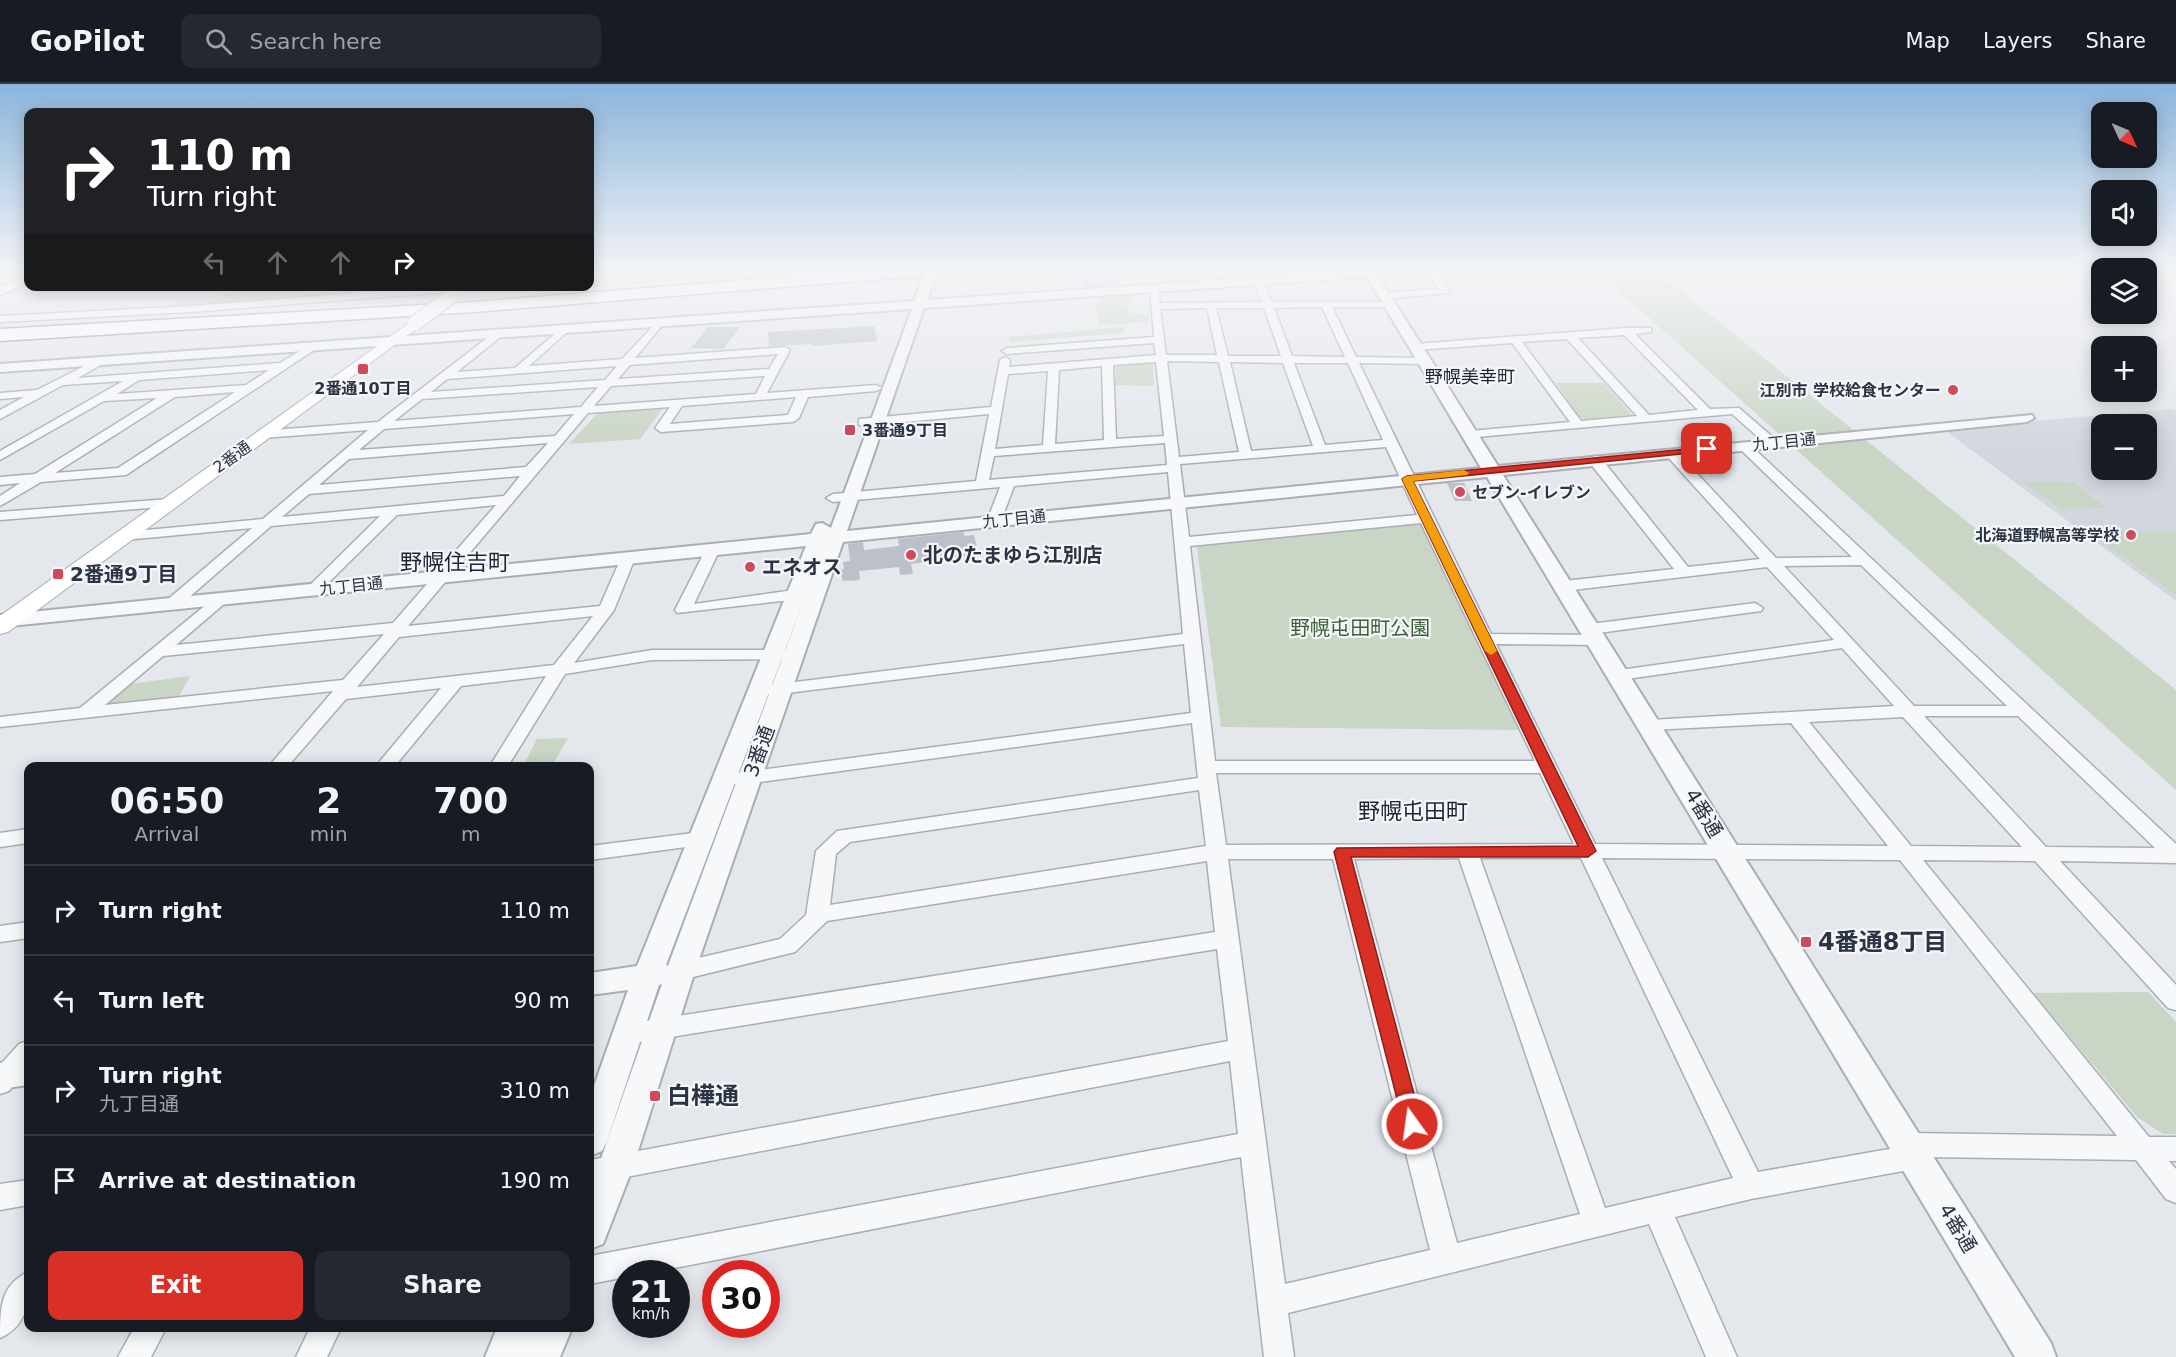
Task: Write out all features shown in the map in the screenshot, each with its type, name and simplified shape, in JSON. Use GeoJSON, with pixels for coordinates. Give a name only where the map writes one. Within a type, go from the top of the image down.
{"type":"FeatureCollection","features":[{"type":"Feature","properties":{"kind":"highway"},"geometry":{"type":"LineString","coordinates":[[0,335],[78,330]]}},
{"type":"Feature","properties":{"kind":"main road","name":"2番通"},"geometry":{"type":"LineString","coordinates":[[3,623],[405,330]]}},
{"type":"Feature","properties":{"kind":"street"},"geometry":{"type":"LineString","coordinates":[[0,368],[546,330]]}},
{"type":"Feature","properties":{"kind":"street"},"geometry":{"type":"LineString","coordinates":[[518,371],[562,330]]}},
{"type":"Feature","properties":{"kind":"street"},"geometry":{"type":"LineString","coordinates":[[282,762],[445,576],[530,471],[653,330]]}},
{"type":"Feature","properties":{"kind":"street","name":"3番通"},"geometry":{"type":"LineString","coordinates":[[870,421],[876,388],[899,330]]}},
{"type":"Feature","properties":{"kind":"street","name":"3番通"},"geometry":{"type":"LineString","coordinates":[[594,1119],[597,1102],[627,1034],[724,781],[770,690],[902,330]]}},
{"type":"Feature","properties":{"kind":"street"},"geometry":{"type":"LineString","coordinates":[[1158,330],[1200,717],[1279,1357]]}},
{"type":"Feature","properties":{"kind":"street"},"geometry":{"type":"LineString","coordinates":[[1217,330],[1246,455]]}},
{"type":"Feature","properties":{"kind":"street"},"geometry":{"type":"LineString","coordinates":[[1277,330],[1320,449]]}},
{"type":"Feature","properties":{"kind":"street"},"geometry":{"type":"LineString","coordinates":[[1338,330],[1407,479],[1751,1186]]}},
{"type":"Feature","properties":{"kind":"street","name":"4番通"},"geometry":{"type":"LineString","coordinates":[[1406,330],[1620,675],[2037,1357]]}},
{"type":"Feature","properties":{"kind":"street"},"geometry":{"type":"LineString","coordinates":[[1003,370],[1161,358],[1353,360],[1420,354],[1514,339],[1638,330]]}},
{"type":"Feature","properties":{"kind":"street"},"geometry":{"type":"LineString","coordinates":[[1626,331],[1708,412]]}},
{"type":"Feature","properties":{"kind":"street"},"geometry":{"type":"LineString","coordinates":[[173,603],[381,425],[417,396],[448,376],[499,334]]}},
{"type":"Feature","properties":{"kind":"street"},"geometry":{"type":"LineString","coordinates":[[1569,335],[1646,418]]}},
{"type":"Feature","properties":{"kind":"street"},"geometry":{"type":"LineString","coordinates":[[1514,339],[1578,425]]}},
{"type":"Feature","properties":{"kind":"street"},"geometry":{"type":"LineString","coordinates":[[982,485],[1008,347],[1159,340]]}},
{"type":"Feature","properties":{"kind":"street"},"geometry":{"type":"LineString","coordinates":[[0,481],[121,472],[313,346]]}},
{"type":"Feature","properties":{"kind":"street"},"geometry":{"type":"LineString","coordinates":[[448,376],[785,350],[760,396]]}},
{"type":"Feature","properties":{"kind":"street"},"geometry":{"type":"LineString","coordinates":[[0,415],[100,361]]}},
{"type":"Feature","properties":{"kind":"street"},"geometry":{"type":"LineString","coordinates":[[1107,363],[1110,443]]}},
{"type":"Feature","properties":{"kind":"street"},"geometry":{"type":"LineString","coordinates":[[62,382],[283,366]]}},
{"type":"Feature","properties":{"kind":"street"},"geometry":{"type":"LineString","coordinates":[[1049,448],[1054,367]]}},
{"type":"Feature","properties":{"kind":"street"},"geometry":{"type":"LineString","coordinates":[[417,396],[774,372]]}},
{"type":"Feature","properties":{"kind":"street"},"geometry":{"type":"LineString","coordinates":[[0,456],[138,377]]}},
{"type":"Feature","properties":{"kind":"street"},"geometry":{"type":"LineString","coordinates":[[100,399],[249,388]]}},
{"type":"Feature","properties":{"kind":"street"},"geometry":{"type":"LineString","coordinates":[[263,434],[876,388]]}},
{"type":"Feature","properties":{"kind":"street"},"geometry":{"type":"LineString","coordinates":[[0,396],[42,393]]}},
{"type":"Feature","properties":{"kind":"street"},"geometry":{"type":"LineString","coordinates":[[0,502],[173,393]]}},
{"type":"Feature","properties":{"kind":"street"},"geometry":{"type":"LineString","coordinates":[[679,402],[661,428],[793,418],[804,393]]}},
{"type":"Feature","properties":{"kind":"street"},"geometry":{"type":"LineString","coordinates":[[870,421],[996,410]]}},
{"type":"Feature","properties":{"kind":"street"},"geometry":{"type":"LineString","coordinates":[[1470,435],[1735,410],[1772,443]]}},
{"type":"Feature","properties":{"kind":"street","name":"九丁目通"},"geometry":{"type":"LineString","coordinates":[[3,623],[173,603],[2027,418]]}},
{"type":"Feature","properties":{"kind":"street"},"geometry":{"type":"LineString","coordinates":[[346,455],[558,439]]}},
{"type":"Feature","properties":{"kind":"street"},"geometry":{"type":"LineString","coordinates":[[988,453],[1171,439]]}},
{"type":"Feature","properties":{"kind":"street"},"geometry":{"type":"LineString","coordinates":[[842,498],[1008,484],[1246,455],[1391,443]]}},
{"type":"Feature","properties":{"kind":"street"},"geometry":{"type":"LineString","coordinates":[[1744,446],[2176,856]]}},
{"type":"Feature","properties":{"kind":"street"},"geometry":{"type":"LineString","coordinates":[[1671,453],[2176,1001]]}},
{"type":"Feature","properties":{"kind":"street"},"geometry":{"type":"LineString","coordinates":[[1595,460],[1684,572]]}},
{"type":"Feature","properties":{"kind":"street"},"geometry":{"type":"LineString","coordinates":[[306,490],[530,471]]}},
{"type":"Feature","properties":{"kind":"street"},"geometry":{"type":"LineString","coordinates":[[994,521],[1008,484]]}},
{"type":"Feature","properties":{"kind":"street"},"geometry":{"type":"LineString","coordinates":[[124,536],[508,500]]}},
{"type":"Feature","properties":{"kind":"street"},"geometry":{"type":"LineString","coordinates":[[0,516],[170,503]]}},
{"type":"Feature","properties":{"kind":"street"},"geometry":{"type":"LineString","coordinates":[[314,589],[393,511]]}},
{"type":"Feature","properties":{"kind":"street"},"geometry":{"type":"LineString","coordinates":[[1182,542],[1426,518]]}},
{"type":"Feature","properties":{"kind":"street"},"geometry":{"type":"LineString","coordinates":[[713,549],[683,610],[806,593]]}},
{"type":"Feature","properties":{"kind":"street"},"geometry":{"type":"LineString","coordinates":[[502,762],[559,670],[606,610],[628,558]]}},
{"type":"Feature","properties":{"kind":"street"},"geometry":{"type":"LineString","coordinates":[[1564,586],[1771,562],[1865,561]]}},
{"type":"Feature","properties":{"kind":"street"},"geometry":{"type":"LineString","coordinates":[[85,713],[223,598]]}},
{"type":"Feature","properties":{"kind":"street"},"geometry":{"type":"LineString","coordinates":[[1485,639],[1594,634],[1755,608]]}},
{"type":"Feature","properties":{"kind":"street"},"geometry":{"type":"LineString","coordinates":[[158,652],[606,610]]}},
{"type":"Feature","properties":{"kind":"street"},"geometry":{"type":"LineString","coordinates":[[770,690],[1192,638]]}},
{"type":"Feature","properties":{"kind":"street"},"geometry":{"type":"LineString","coordinates":[[1620,675],[1845,643]]}},
{"type":"Feature","properties":{"kind":"street"},"geometry":{"type":"LineString","coordinates":[[0,722],[346,689],[455,681],[559,670],[652,655],[783,655]]}},
{"type":"Feature","properties":{"kind":"street"},"geometry":{"type":"LineString","coordinates":[[388,762],[455,681]]}},
{"type":"Feature","properties":{"kind":"street","name":"3番通"},"geometry":{"type":"LineString","coordinates":[[594,1222],[616,1167],[681,970],[750,777],[770,690]]}},
{"type":"Feature","properties":{"kind":"street"},"geometry":{"type":"LineString","coordinates":[[1650,725],[1907,711],[2022,711]]}},
{"type":"Feature","properties":{"kind":"street"},"geometry":{"type":"LineString","coordinates":[[724,781],[1200,717]]}},
{"type":"Feature","properties":{"kind":"street"},"geometry":{"type":"LineString","coordinates":[[1796,717],[2176,1190]]}},
{"type":"Feature","properties":{"kind":"street"},"geometry":{"type":"LineString","coordinates":[[818,917],[826,851],[844,836],[1207,775],[1547,767]]}},
{"type":"Feature","properties":{"kind":"street"},"geometry":{"type":"LineString","coordinates":[[0,840],[24,837]]}},
{"type":"Feature","properties":{"kind":"street"},"geometry":{"type":"LineString","coordinates":[[594,852],[701,839]]}},
{"type":"Feature","properties":{"kind":"street"},"geometry":{"type":"LineString","coordinates":[[594,983],[681,970],[787,946],[821,914],[1216,852],[1588,851],[2176,856]]}},
{"type":"Feature","properties":{"kind":"street"},"geometry":{"type":"LineString","coordinates":[[1342,852],[1447,1260]]}},
{"type":"Feature","properties":{"kind":"street"},"geometry":{"type":"LineString","coordinates":[[1467,852],[1597,1224]]}},
{"type":"Feature","properties":{"kind":"street"},"geometry":{"type":"LineString","coordinates":[[0,934],[24,931]]}},
{"type":"Feature","properties":{"kind":"street"},"geometry":{"type":"LineString","coordinates":[[627,1034],[1227,939]]}},
{"type":"Feature","properties":{"kind":"street"},"geometry":{"type":"LineString","coordinates":[[594,1171],[1241,1049]]}},
{"type":"Feature","properties":{"kind":"street"},"geometry":{"type":"LineString","coordinates":[[9,1077],[24,1056]]}},
{"type":"Feature","properties":{"kind":"street"},"geometry":{"type":"LineString","coordinates":[[594,1269],[1252,1143]]}},
{"type":"Feature","properties":{"kind":"street"},"geometry":{"type":"LineString","coordinates":[[1272,1302],[1658,1211],[1751,1186],[1911,1151],[2176,1149]]}},
{"type":"Feature","properties":{"kind":"street"},"geometry":{"type":"LineString","coordinates":[[0,1197],[24,1194]]}},
{"type":"Feature","properties":{"kind":"street"},"geometry":{"type":"LineString","coordinates":[[1658,1211],[1722,1357]]}},
{"type":"Feature","properties":{"kind":"street"},"geometry":{"type":"LineString","coordinates":[[0,1323],[24,1291]]}},
{"type":"Feature","properties":{"kind":"street"},"geometry":{"type":"LineString","coordinates":[[133,1357],[149,1332]]}},
{"type":"Feature","properties":{"kind":"street"},"geometry":{"type":"LineString","coordinates":[[311,1357],[324,1332]]}},
{"type":"Feature","properties":{"kind":"street"},"geometry":{"type":"LineString","coordinates":[[504,1357],[514,1332]]}},
{"type":"Feature","properties":{"kind":"street"},"geometry":{"type":"LineString","coordinates":[[542,1357],[551,1332]]}},
{"type":"Feature","properties":{"kind":"shaded area","name":"北海道野幌高等学校"},"geometry":{"type":"Polygon","coordinates":[[[2172,409],[2176,411],[2176,601],[1943,429],[2091,416],[2091,480],[2157,480],[2157,414],[2115,414],[2172,409]]]}},
{"type":"Feature","properties":{"kind":"green space"},"geometry":{"type":"Polygon","coordinates":[[[1084,330],[1124,330],[1124,333],[1010,342],[1009,337],[1084,330]]]}},
{"type":"Feature","properties":{"kind":"green space"},"geometry":{"type":"Polygon","coordinates":[[[1663,330],[1730,330],[2176,690],[2176,790],[1663,330]]]}},
{"type":"Feature","properties":{"kind":"green space"},"geometry":{"type":"Polygon","coordinates":[[[1149,362],[1153,365],[1154,386],[1115,385],[1116,365],[1149,362]]]}},
{"type":"Feature","properties":{"kind":"green space"},"geometry":{"type":"Polygon","coordinates":[[[1556,383],[1604,383],[1632,415],[1585,419],[1579,417],[1556,383]]]}},
{"type":"Feature","properties":{"kind":"green space"},"geometry":{"type":"Polygon","coordinates":[[[663,408],[640,439],[569,444],[598,413],[663,408]]]}},
{"type":"Feature","properties":{"kind":"green space"},"geometry":{"type":"Polygon","coordinates":[[[2023,482],[2075,483],[2090,495],[2078,496],[2091,496],[2106,508],[2061,509],[2023,482]]]}},
{"type":"Feature","properties":{"kind":"green space","name":"野幌屯田町公園"},"geometry":{"type":"Polygon","coordinates":[[[1416,522],[1424,527],[1519,730],[1221,727],[1197,548],[1201,544],[1416,522]]]}},
{"type":"Feature","properties":{"kind":"green space"},"geometry":{"type":"Polygon","coordinates":[[[2088,531],[2176,531],[2176,595],[2088,531]]]}},
{"type":"Feature","properties":{"kind":"green space"},"geometry":{"type":"Polygon","coordinates":[[[190,676],[179,696],[110,705],[108,702],[130,684],[190,676]]]}},
{"type":"Feature","properties":{"kind":"green space"},"geometry":{"type":"Polygon","coordinates":[[[568,738],[554,762],[525,762],[537,739],[568,738]]]}},
{"type":"Feature","properties":{"kind":"green space"},"geometry":{"type":"Polygon","coordinates":[[[2148,992],[2176,1022],[2176,1134],[2163,1134],[2137,1117],[2033,993],[2148,992]]]}},
{"type":"Feature","properties":{"kind":"building"},"geometry":{"type":"Polygon","coordinates":[[[705,330],[737,330],[723,349],[691,348],[705,330]]]}},
{"type":"Feature","properties":{"kind":"building"},"geometry":{"type":"Polygon","coordinates":[[[875,330],[877,341],[813,346],[812,344],[769,346],[768,332],[875,330]]]}},
{"type":"Feature","properties":{"kind":"building","name":"セブン-イレブン"},"geometry":{"type":"Polygon","coordinates":[[[1447,483],[1464,483],[1472,501],[1455,501],[1447,483]]]}},
{"type":"Feature","properties":{"kind":"building","name":"北のたまゆら江別店"},"geometry":{"type":"Polygon","coordinates":[[[963,532],[965,536],[974,535],[979,555],[911,564],[913,574],[900,575],[899,567],[859,571],[860,580],[843,581],[840,570],[844,569],[843,562],[850,561],[848,544],[863,542],[864,550],[899,546],[898,539],[963,532]]]}},
{"type":"Feature","properties":{"kind":"slow traffic"},"geometry":{"type":"LineString","coordinates":[[1464,473],[1407,479],[1491,651]]}},
{"type":"Feature","properties":{"kind":"place","name":"2番通10丁目"},"geometry":{"type":"Point","coordinates":[363,369]}},
{"type":"Feature","properties":{"kind":"place","name":"江別市 学校給食センター"},"geometry":{"type":"Point","coordinates":[1953,390]}},
{"type":"Feature","properties":{"kind":"place","name":"3番通9丁目"},"geometry":{"type":"Point","coordinates":[850,430]}},
{"type":"Feature","properties":{"kind":"place","name":"セブン-イレブン"},"geometry":{"type":"Point","coordinates":[1460,492]}},
{"type":"Feature","properties":{"kind":"place","name":"北海道野幌高等学校"},"geometry":{"type":"Point","coordinates":[2131,535]}},
{"type":"Feature","properties":{"kind":"place","name":"北のたまゆら江別店"},"geometry":{"type":"Point","coordinates":[911,555]}},
{"type":"Feature","properties":{"kind":"place","name":"エネオス"},"geometry":{"type":"Point","coordinates":[750,567]}},
{"type":"Feature","properties":{"kind":"place","name":"2番通9丁目"},"geometry":{"type":"Point","coordinates":[58,574]}},
{"type":"Feature","properties":{"kind":"place","name":"4番通8丁目"},"geometry":{"type":"Point","coordinates":[1806,942]}},
{"type":"Feature","properties":{"kind":"place","name":"白樺通"},"geometry":{"type":"Point","coordinates":[655,1096]}},
{"type":"Feature","properties":{"kind":"district","name":"野幌美幸町"},"geometry":{"type":"Point","coordinates":[1470,376]}},
{"type":"Feature","properties":{"kind":"district","name":"野幌住吉町"},"geometry":{"type":"Point","coordinates":[455,562]}},
{"type":"Feature","properties":{"kind":"district","name":"野幌屯田町"},"geometry":{"type":"Point","coordinates":[1413,811]}},
{"type":"Feature","properties":{"kind":"route"},"geometry":{"type":"LineString","coordinates":[[1412,1124],[1342,852],[1588,851],[1407,479],[1707,449]]}}]}
